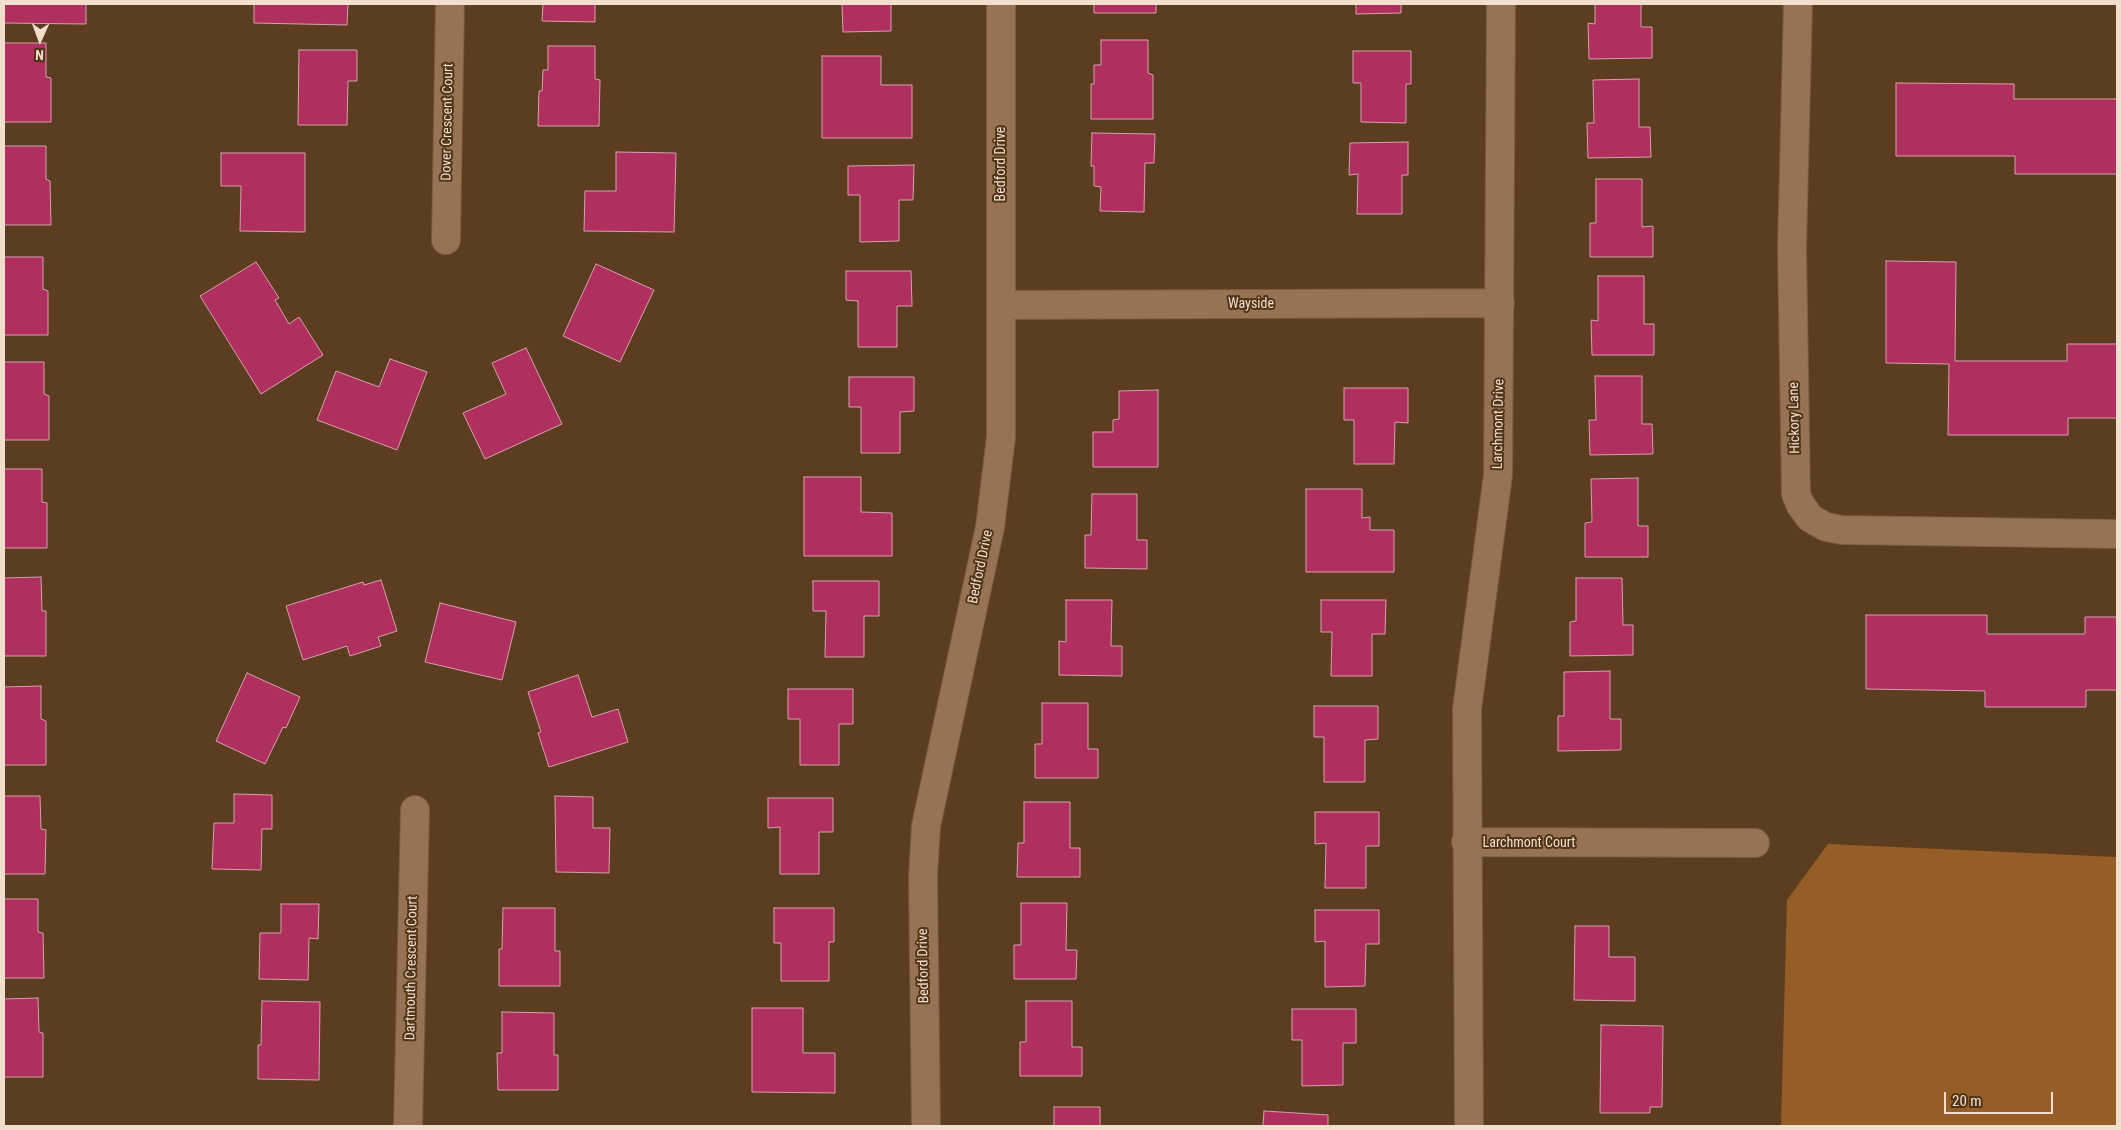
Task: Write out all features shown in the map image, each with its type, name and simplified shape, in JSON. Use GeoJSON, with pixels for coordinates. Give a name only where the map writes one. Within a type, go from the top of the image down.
{"type":"FeatureCollection","features":[{"type":"Feature","properties":{"kind":"street","name":"Dover Crescent Court"},"geometry":{"type":"LineString","coordinates":[[446,240],[450,4]]}},
{"type":"Feature","properties":{"kind":"street","name":"Bedford Drive"},"geometry":{"type":"LineString","coordinates":[[926,1126],[923,876],[926,826],[990,526],[997,482],[1001,437],[1001,4]]}},
{"type":"Feature","properties":{"kind":"street","name":"Larchmont Drive"},"geometry":{"type":"LineString","coordinates":[[1466,842],[1467,709],[1498,475],[1501,4]]}},
{"type":"Feature","properties":{"kind":"street","name":"Hickory Lane"},"geometry":{"type":"LineString","coordinates":[[1798,4],[1792,248],[1796,494],[1800,504],[1810,518],[1826,527],[1842,530],[2117,534]]}},
{"type":"Feature","properties":{"kind":"street","name":"Wayside"},"geometry":{"type":"LineString","coordinates":[[1002,305],[1500,303]]}},
{"type":"Feature","properties":{"kind":"street","name":"Dartmouth Crescent Court"},"geometry":{"type":"LineString","coordinates":[[408,1126],[415,810]]}},
{"type":"Feature","properties":{"kind":"street","name":"Larchmont Court"},"geometry":{"type":"LineString","coordinates":[[1468,1126],[1466,842],[1755,843]]}},
{"type":"Feature","properties":{"kind":"shaded area"},"geometry":{"type":"Polygon","coordinates":[[[1828,844],[2117,857],[2117,1126],[1781,1126],[1787,900],[1828,844]]]}},
{"type":"Feature","properties":{"kind":"building"},"geometry":{"type":"Polygon","coordinates":[[[4,4],[86,4],[86,24],[4,23],[4,4]]]}},
{"type":"Feature","properties":{"kind":"building"},"geometry":{"type":"Polygon","coordinates":[[[254,4],[348,4],[347,25],[254,23],[254,4]]]}},
{"type":"Feature","properties":{"kind":"building"},"geometry":{"type":"Polygon","coordinates":[[[543,4],[595,4],[595,22],[542,21],[543,4]]]}},
{"type":"Feature","properties":{"kind":"building"},"geometry":{"type":"Polygon","coordinates":[[[842,4],[891,4],[891,31],[843,32],[842,4]]]}},
{"type":"Feature","properties":{"kind":"building"},"geometry":{"type":"Polygon","coordinates":[[[1094,4],[1156,4],[1156,13],[1094,13],[1094,4]]]}},
{"type":"Feature","properties":{"kind":"building"},"geometry":{"type":"Polygon","coordinates":[[[1356,4],[1401,4],[1401,13],[1356,14],[1356,4]]]}},
{"type":"Feature","properties":{"kind":"building"},"geometry":{"type":"Polygon","coordinates":[[[1595,4],[1641,4],[1641,27],[1652,27],[1652,58],[1589,59],[1588,23],[1595,24],[1595,4]]]}},
{"type":"Feature","properties":{"kind":"building"},"geometry":{"type":"Polygon","coordinates":[[[1101,40],[1148,40],[1148,73],[1153,75],[1153,119],[1091,119],[1091,84],[1094,84],[1094,65],[1101,65],[1101,40]]]}},
{"type":"Feature","properties":{"kind":"building"},"geometry":{"type":"Polygon","coordinates":[[[4,43],[46,43],[46,77],[51,78],[51,122],[4,122],[4,43]]]}},
{"type":"Feature","properties":{"kind":"building"},"geometry":{"type":"Polygon","coordinates":[[[548,46],[595,46],[595,79],[600,80],[599,126],[538,126],[539,91],[542,91],[543,70],[548,70],[548,46]]]}},
{"type":"Feature","properties":{"kind":"building"},"geometry":{"type":"Polygon","coordinates":[[[299,50],[357,50],[357,81],[348,81],[347,125],[298,125],[299,50]]]}},
{"type":"Feature","properties":{"kind":"building"},"geometry":{"type":"Polygon","coordinates":[[[1353,51],[1411,51],[1411,84],[1406,84],[1406,123],[1361,122],[1361,83],[1353,83],[1353,51]]]}},
{"type":"Feature","properties":{"kind":"building"},"geometry":{"type":"Polygon","coordinates":[[[822,56],[881,56],[881,85],[912,85],[912,138],[822,138],[822,56]]]}},
{"type":"Feature","properties":{"kind":"building"},"geometry":{"type":"Polygon","coordinates":[[[1639,79],[1639,127],[1650,127],[1651,157],[1588,158],[1587,123],[1594,123],[1593,80],[1639,79]]]}},
{"type":"Feature","properties":{"kind":"building"},"geometry":{"type":"Polygon","coordinates":[[[1896,83],[2014,84],[2014,99],[2117,99],[2117,174],[2015,174],[2015,156],[1896,156],[1896,83]]]}},
{"type":"Feature","properties":{"kind":"building"},"geometry":{"type":"Polygon","coordinates":[[[1092,133],[1155,134],[1154,163],[1145,163],[1144,212],[1100,211],[1101,187],[1094,186],[1094,166],[1091,166],[1092,133]]]}},
{"type":"Feature","properties":{"kind":"building"},"geometry":{"type":"Polygon","coordinates":[[[1408,142],[1408,175],[1402,175],[1402,214],[1357,214],[1358,174],[1349,175],[1350,143],[1408,142]]]}},
{"type":"Feature","properties":{"kind":"building"},"geometry":{"type":"Polygon","coordinates":[[[4,146],[46,146],[46,179],[50,181],[51,225],[4,225],[4,146]]]}},
{"type":"Feature","properties":{"kind":"building"},"geometry":{"type":"Polygon","coordinates":[[[616,152],[676,153],[674,232],[584,231],[585,191],[616,191],[616,152]]]}},
{"type":"Feature","properties":{"kind":"building"},"geometry":{"type":"Polygon","coordinates":[[[221,153],[305,153],[305,232],[240,231],[241,186],[221,186],[221,153]]]}},
{"type":"Feature","properties":{"kind":"building"},"geometry":{"type":"Polygon","coordinates":[[[914,165],[913,200],[899,200],[899,241],[860,242],[860,195],[848,195],[848,166],[914,165]]]}},
{"type":"Feature","properties":{"kind":"building"},"geometry":{"type":"Polygon","coordinates":[[[1596,179],[1642,179],[1642,227],[1653,226],[1653,257],[1590,257],[1590,223],[1596,223],[1596,179]]]}},
{"type":"Feature","properties":{"kind":"building"},"geometry":{"type":"Polygon","coordinates":[[[4,257],[43,257],[43,289],[48,291],[48,335],[4,335],[4,257]]]}},
{"type":"Feature","properties":{"kind":"building"},"geometry":{"type":"Polygon","coordinates":[[[1886,261],[1956,262],[1955,361],[2067,361],[2067,344],[2117,344],[2117,418],[2068,418],[2068,435],[1948,435],[1949,364],[1886,363],[1886,261]]]}},
{"type":"Feature","properties":{"kind":"building"},"geometry":{"type":"Polygon","coordinates":[[[256,262],[279,298],[275,300],[289,324],[299,317],[323,355],[261,394],[200,296],[256,262]]]}},
{"type":"Feature","properties":{"kind":"building"},"geometry":{"type":"Polygon","coordinates":[[[596,264],[654,290],[620,362],[563,336],[596,264]]]}},
{"type":"Feature","properties":{"kind":"building"},"geometry":{"type":"Polygon","coordinates":[[[846,271],[911,271],[912,306],[897,306],[897,347],[858,347],[858,301],[846,300],[846,271]]]}},
{"type":"Feature","properties":{"kind":"building"},"geometry":{"type":"Polygon","coordinates":[[[1598,276],[1644,276],[1644,324],[1654,324],[1654,355],[1592,355],[1591,320],[1598,321],[1598,276]]]}},
{"type":"Feature","properties":{"kind":"building"},"geometry":{"type":"Polygon","coordinates":[[[526,348],[562,424],[485,459],[463,413],[506,394],[492,363],[526,348]]]}},
{"type":"Feature","properties":{"kind":"building"},"geometry":{"type":"Polygon","coordinates":[[[390,359],[427,372],[397,450],[317,420],[336,371],[379,387],[390,359]]]}},
{"type":"Feature","properties":{"kind":"building"},"geometry":{"type":"Polygon","coordinates":[[[4,362],[44,362],[44,394],[49,396],[49,440],[4,440],[4,362]]]}},
{"type":"Feature","properties":{"kind":"building"},"geometry":{"type":"Polygon","coordinates":[[[1595,376],[1642,376],[1642,424],[1652,424],[1653,454],[1590,455],[1589,420],[1596,420],[1595,376]]]}},
{"type":"Feature","properties":{"kind":"building"},"geometry":{"type":"Polygon","coordinates":[[[849,377],[914,377],[914,411],[900,412],[900,453],[861,453],[861,407],[849,407],[849,377]]]}},
{"type":"Feature","properties":{"kind":"building"},"geometry":{"type":"Polygon","coordinates":[[[1344,388],[1408,388],[1408,423],[1395,422],[1394,464],[1354,464],[1354,420],[1344,420],[1344,388]]]}},
{"type":"Feature","properties":{"kind":"building"},"geometry":{"type":"Polygon","coordinates":[[[1158,390],[1158,467],[1093,467],[1093,432],[1113,432],[1113,420],[1119,419],[1119,391],[1158,390]]]}},
{"type":"Feature","properties":{"kind":"building"},"geometry":{"type":"Polygon","coordinates":[[[4,469],[42,469],[42,502],[47,503],[47,548],[4,548],[4,469]]]}},
{"type":"Feature","properties":{"kind":"building"},"geometry":{"type":"Polygon","coordinates":[[[804,477],[861,477],[861,512],[892,513],[892,556],[804,556],[804,477]]]}},
{"type":"Feature","properties":{"kind":"building"},"geometry":{"type":"Polygon","coordinates":[[[1638,478],[1638,526],[1648,526],[1648,557],[1585,557],[1585,523],[1592,522],[1591,479],[1638,478]]]}},
{"type":"Feature","properties":{"kind":"building"},"geometry":{"type":"Polygon","coordinates":[[[1306,489],[1362,489],[1362,518],[1370,517],[1370,530],[1394,530],[1394,572],[1306,572],[1306,489]]]}},
{"type":"Feature","properties":{"kind":"building"},"geometry":{"type":"Polygon","coordinates":[[[1092,494],[1137,494],[1137,540],[1147,540],[1147,569],[1085,568],[1085,535],[1091,535],[1092,494]]]}},
{"type":"Feature","properties":{"kind":"building"},"geometry":{"type":"Polygon","coordinates":[[[41,577],[42,611],[46,611],[46,656],[4,656],[4,578],[41,577]]]}},
{"type":"Feature","properties":{"kind":"building"},"geometry":{"type":"Polygon","coordinates":[[[1576,578],[1622,578],[1623,625],[1633,625],[1633,655],[1570,656],[1570,622],[1576,621],[1576,578]]]}},
{"type":"Feature","properties":{"kind":"building"},"geometry":{"type":"Polygon","coordinates":[[[381,580],[397,631],[378,637],[381,646],[350,656],[347,646],[303,660],[286,606],[363,582],[364,585],[381,580]]]}},
{"type":"Feature","properties":{"kind":"building"},"geometry":{"type":"Polygon","coordinates":[[[813,581],[879,581],[879,616],[864,616],[864,657],[825,657],[826,611],[813,611],[813,581]]]}},
{"type":"Feature","properties":{"kind":"building"},"geometry":{"type":"Polygon","coordinates":[[[1066,600],[1112,600],[1111,646],[1122,646],[1122,676],[1059,675],[1059,641],[1066,642],[1066,600]]]}},
{"type":"Feature","properties":{"kind":"building"},"geometry":{"type":"Polygon","coordinates":[[[1321,600],[1386,600],[1385,634],[1372,634],[1372,676],[1331,676],[1332,632],[1321,632],[1321,600]]]}},
{"type":"Feature","properties":{"kind":"building"},"geometry":{"type":"Polygon","coordinates":[[[440,603],[516,622],[502,680],[425,662],[440,603]]]}},
{"type":"Feature","properties":{"kind":"building"},"geometry":{"type":"Polygon","coordinates":[[[1866,615],[1987,615],[1987,634],[2085,634],[2085,617],[2117,617],[2117,690],[2086,690],[2086,707],[1985,707],[1985,691],[1866,689],[1866,615]]]}},
{"type":"Feature","properties":{"kind":"building"},"geometry":{"type":"Polygon","coordinates":[[[1610,671],[1610,719],[1621,719],[1621,750],[1558,751],[1558,716],[1564,716],[1564,672],[1610,671]]]}},
{"type":"Feature","properties":{"kind":"building"},"geometry":{"type":"Polygon","coordinates":[[[247,673],[300,697],[286,728],[283,727],[265,764],[216,741],[247,673]]]}},
{"type":"Feature","properties":{"kind":"building"},"geometry":{"type":"Polygon","coordinates":[[[578,675],[592,717],[618,709],[628,742],[549,767],[538,733],[541,732],[528,692],[578,675]]]}},
{"type":"Feature","properties":{"kind":"building"},"geometry":{"type":"Polygon","coordinates":[[[41,686],[41,719],[46,721],[46,765],[4,765],[4,687],[41,686]]]}},
{"type":"Feature","properties":{"kind":"building"},"geometry":{"type":"Polygon","coordinates":[[[788,689],[853,689],[853,724],[839,724],[839,765],[800,765],[800,719],[788,719],[788,689]]]}},
{"type":"Feature","properties":{"kind":"building"},"geometry":{"type":"Polygon","coordinates":[[[1042,703],[1088,703],[1088,749],[1098,749],[1098,778],[1035,778],[1035,744],[1042,744],[1042,703]]]}},
{"type":"Feature","properties":{"kind":"building"},"geometry":{"type":"Polygon","coordinates":[[[1314,706],[1378,706],[1378,739],[1365,740],[1365,782],[1324,782],[1324,737],[1314,737],[1314,706]]]}},
{"type":"Feature","properties":{"kind":"building"},"geometry":{"type":"Polygon","coordinates":[[[234,794],[272,795],[272,829],[262,829],[261,870],[212,869],[214,823],[234,823],[234,794]]]}},
{"type":"Feature","properties":{"kind":"building"},"geometry":{"type":"Polygon","coordinates":[[[4,796],[40,796],[41,829],[46,830],[45,874],[4,874],[4,796]]]}},
{"type":"Feature","properties":{"kind":"building"},"geometry":{"type":"Polygon","coordinates":[[[555,796],[593,797],[593,828],[610,828],[609,873],[556,872],[555,796]]]}},
{"type":"Feature","properties":{"kind":"building"},"geometry":{"type":"Polygon","coordinates":[[[768,798],[833,798],[833,832],[819,832],[819,874],[780,874],[780,827],[768,828],[768,798]]]}},
{"type":"Feature","properties":{"kind":"building"},"geometry":{"type":"Polygon","coordinates":[[[1024,802],[1070,802],[1070,848],[1080,848],[1080,877],[1017,877],[1018,843],[1024,843],[1024,802]]]}},
{"type":"Feature","properties":{"kind":"building"},"geometry":{"type":"Polygon","coordinates":[[[1315,812],[1379,812],[1379,846],[1366,846],[1366,888],[1325,888],[1326,843],[1315,844],[1315,812]]]}},
{"type":"Feature","properties":{"kind":"building"},"geometry":{"type":"Polygon","coordinates":[[[4,899],[38,899],[38,932],[43,933],[44,978],[4,978],[4,899]]]}},
{"type":"Feature","properties":{"kind":"building"},"geometry":{"type":"Polygon","coordinates":[[[1021,903],[1067,903],[1066,950],[1077,950],[1076,979],[1014,979],[1014,945],[1021,945],[1021,903]]]}},
{"type":"Feature","properties":{"kind":"building"},"geometry":{"type":"Polygon","coordinates":[[[281,904],[319,904],[318,939],[309,938],[308,980],[259,979],[260,933],[281,933],[281,904]]]}},
{"type":"Feature","properties":{"kind":"building"},"geometry":{"type":"Polygon","coordinates":[[[503,908],[555,908],[555,951],[560,951],[560,986],[499,986],[499,949],[502,949],[503,908]]]}},
{"type":"Feature","properties":{"kind":"building"},"geometry":{"type":"Polygon","coordinates":[[[774,908],[834,908],[834,942],[829,942],[829,981],[781,981],[781,943],[774,943],[774,908]]]}},
{"type":"Feature","properties":{"kind":"building"},"geometry":{"type":"Polygon","coordinates":[[[1315,910],[1379,910],[1379,944],[1366,944],[1365,986],[1325,987],[1325,941],[1315,942],[1315,910]]]}},
{"type":"Feature","properties":{"kind":"building"},"geometry":{"type":"Polygon","coordinates":[[[1575,926],[1609,926],[1609,957],[1635,957],[1635,1001],[1574,1000],[1575,926]]]}},
{"type":"Feature","properties":{"kind":"building"},"geometry":{"type":"Polygon","coordinates":[[[38,998],[39,1032],[43,1033],[43,1077],[4,1077],[4,999],[38,998]]]}},
{"type":"Feature","properties":{"kind":"building"},"geometry":{"type":"Polygon","coordinates":[[[262,1001],[320,1002],[319,1080],[258,1079],[258,1045],[261,1045],[262,1001]]]}},
{"type":"Feature","properties":{"kind":"building"},"geometry":{"type":"Polygon","coordinates":[[[1026,1001],[1072,1001],[1072,1047],[1082,1047],[1082,1076],[1020,1076],[1020,1042],[1026,1042],[1026,1001]]]}},
{"type":"Feature","properties":{"kind":"building"},"geometry":{"type":"Polygon","coordinates":[[[752,1008],[803,1008],[803,1053],[835,1053],[835,1093],[752,1092],[752,1008]]]}},
{"type":"Feature","properties":{"kind":"building"},"geometry":{"type":"Polygon","coordinates":[[[1292,1009],[1356,1009],[1356,1043],[1343,1043],[1343,1085],[1302,1086],[1302,1040],[1292,1040],[1292,1009]]]}},
{"type":"Feature","properties":{"kind":"building"},"geometry":{"type":"Polygon","coordinates":[[[502,1012],[554,1013],[554,1055],[558,1055],[558,1090],[498,1090],[497,1053],[502,1053],[502,1012]]]}},
{"type":"Feature","properties":{"kind":"building"},"geometry":{"type":"Polygon","coordinates":[[[1601,1025],[1663,1026],[1662,1107],[1650,1107],[1650,1113],[1600,1113],[1601,1025]]]}},
{"type":"Feature","properties":{"kind":"building"},"geometry":{"type":"Polygon","coordinates":[[[1054,1107],[1100,1107],[1100,1126],[1054,1126],[1054,1107]]]}},
{"type":"Feature","properties":{"kind":"building"},"geometry":{"type":"Polygon","coordinates":[[[1264,1111],[1328,1115],[1328,1126],[1263,1126],[1264,1111]]]}}]}
